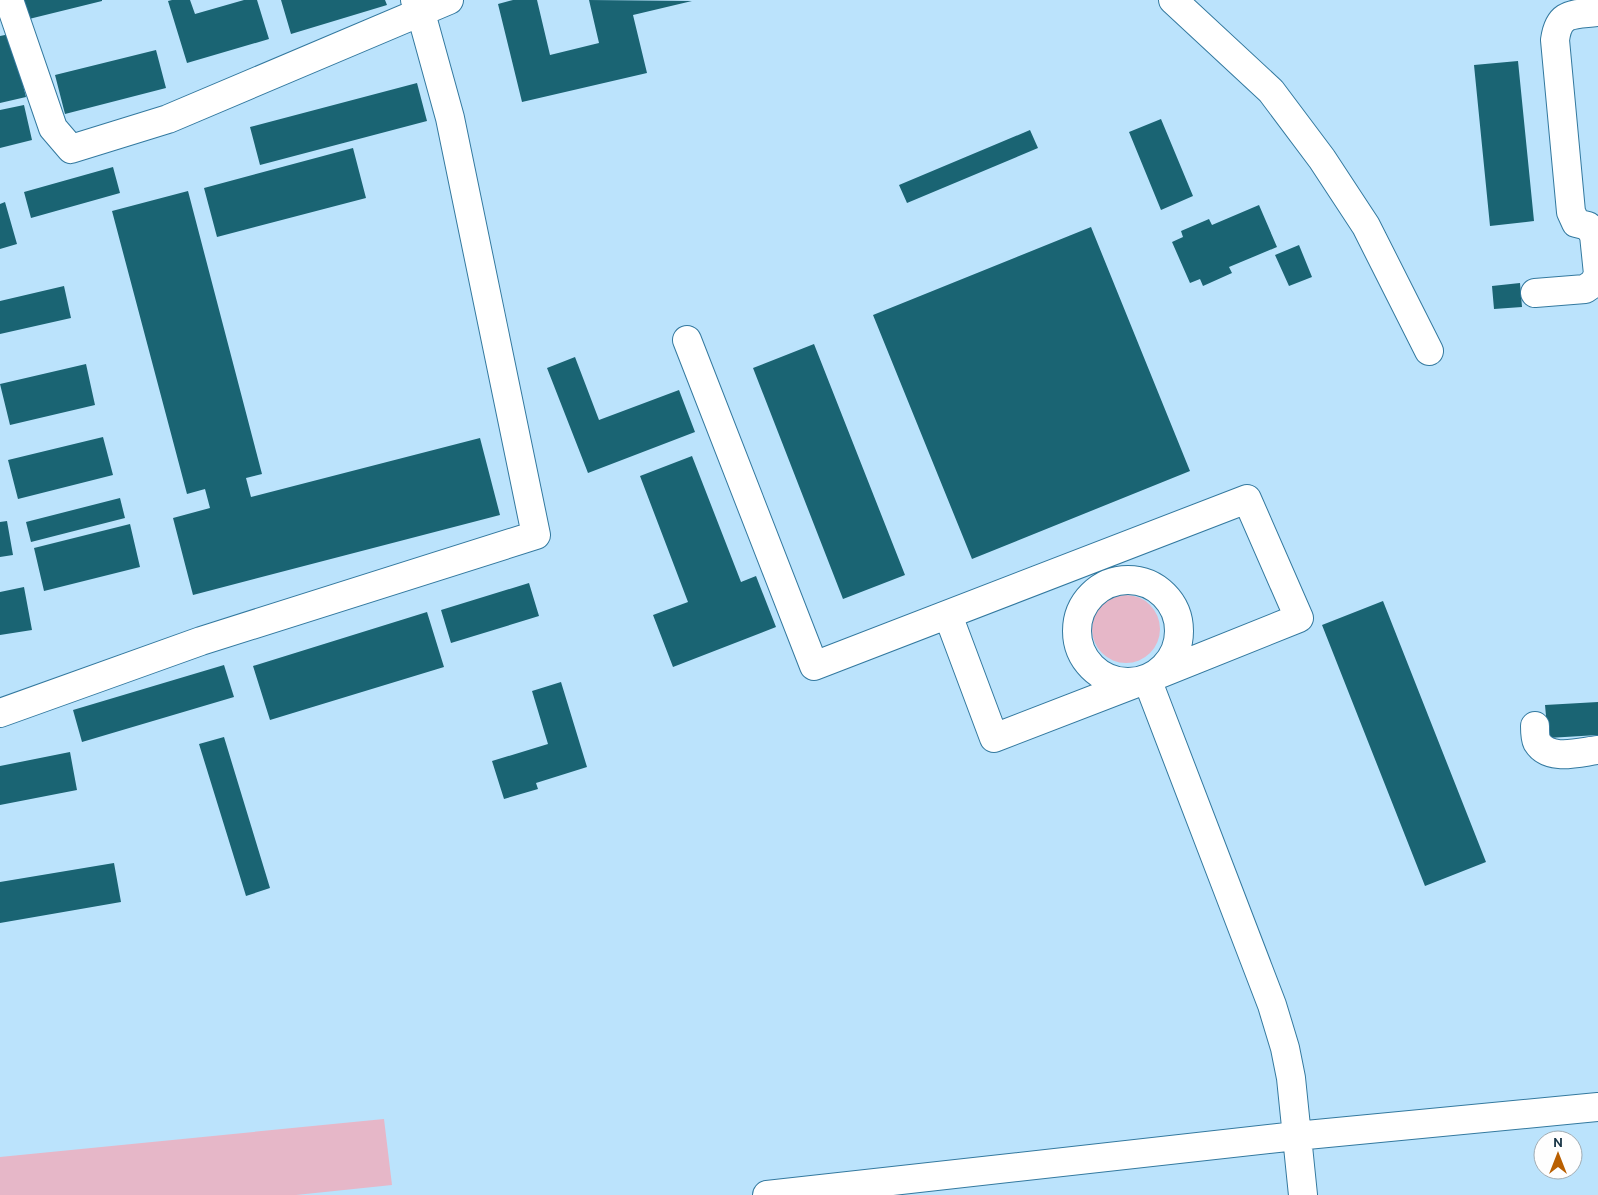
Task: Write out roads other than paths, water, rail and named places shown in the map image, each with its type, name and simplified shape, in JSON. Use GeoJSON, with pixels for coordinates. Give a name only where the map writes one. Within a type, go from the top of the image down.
{"type":"FeatureCollection","features":[{"type":"Feature","properties":{"kind":"street"},"geometry":{"type":"LineString","coordinates":[[9,0],[53,128],[72,149],[168,119],[418,6],[449,0]]}},
{"type":"Feature","properties":{"kind":"street"},"geometry":{"type":"LineString","coordinates":[[1173,0],[1272,91],[1322,159],[1366,226],[1429,351]]}},
{"type":"Feature","properties":{"kind":"street"},"geometry":{"type":"LineString","coordinates":[[0,713],[202,641],[536,535],[450,118],[418,6]]}},
{"type":"Feature","properties":{"kind":"street"},"geometry":{"type":"LineString","coordinates":[[1535,293],[1585,289],[1594,283],[1598,274],[1594,235],[1588,226],[1576,223],[1570,212],[1555,40],[1557,26],[1565,17],[1598,12]]}},
{"type":"Feature","properties":{"kind":"street"},"geometry":{"type":"LineString","coordinates":[[687,340],[814,666],[1247,499],[1299,618],[994,738],[948,615]]}},
{"type":"Feature","properties":{"kind":"street"},"geometry":{"type":"LineString","coordinates":[[1094,559],[1105,584]]}},
{"type":"Feature","properties":{"kind":"street"},"geometry":{"type":"LineString","coordinates":[[1128,579],[1151,584],[1170,600],[1179,622],[1178,645],[1167,666],[1147,679],[1125,683],[1103,677],[1086,662],[1076,641],[1077,618],[1087,598],[1105,584],[1128,579]]}},
{"type":"Feature","properties":{"kind":"street"},"geometry":{"type":"LineString","coordinates":[[1147,679],[1272,1005],[1285,1048],[1291,1078],[1304,1195]]}},
{"type":"Feature","properties":{"kind":"street"},"geometry":{"type":"LineString","coordinates":[[1535,726],[1536,741],[1544,750],[1559,754],[1598,750]]}},
{"type":"Feature","properties":{"kind":"street"},"geometry":{"type":"LineString","coordinates":[[767,1195],[1296,1136],[1598,1107]]}}]}
